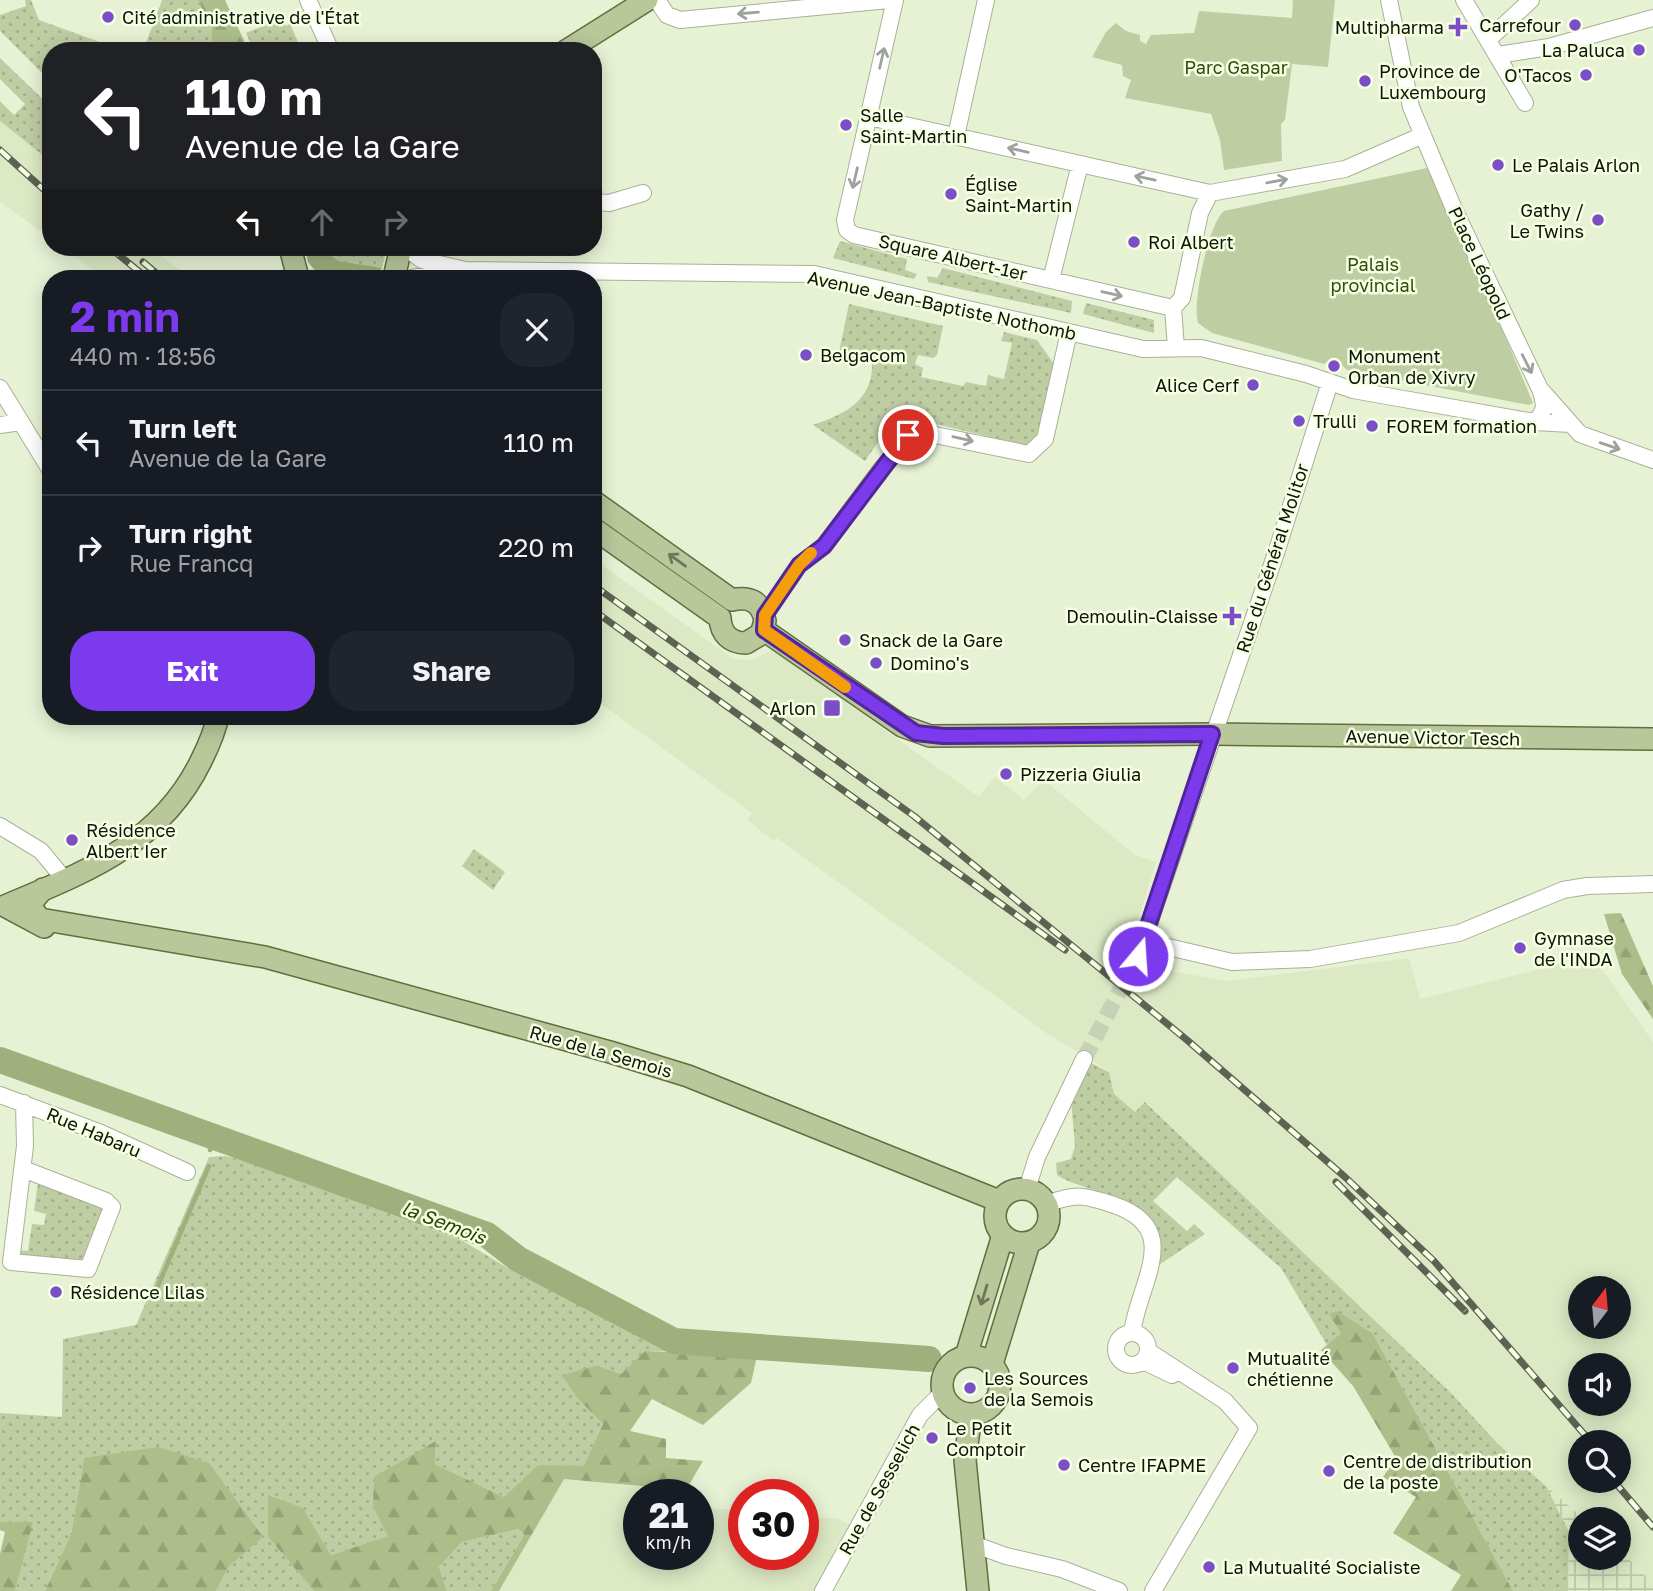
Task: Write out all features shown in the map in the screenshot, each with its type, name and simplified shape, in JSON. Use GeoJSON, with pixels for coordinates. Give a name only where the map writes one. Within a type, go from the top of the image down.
{"type":"FeatureCollection","features":[{"type":"Feature","properties":{"kind":"main road"},"geometry":{"type":"LineString","coordinates":[[580,42],[647,0]]}},
{"type":"Feature","properties":{"kind":"main road","name":"Avenue Victor Tesch"},"geometry":{"type":"LineString","coordinates":[[602,506],[733,600],[752,600],[764,622],[916,733],[943,736],[1212,734],[1653,739]]}},
{"type":"Feature","properties":{"kind":"main road"},"geometry":{"type":"LineString","coordinates":[[602,534],[720,618],[727,637],[739,643],[752,641],[764,622]]}},
{"type":"Feature","properties":{"kind":"main road"},"geometry":{"type":"LineString","coordinates":[[2,912],[43,889],[118,854],[156,824],[193,778],[214,725]]}},
{"type":"Feature","properties":{"kind":"main road","name":"Rue de la Semois"},"geometry":{"type":"LineString","coordinates":[[43,889],[29,905],[40,919],[265,957],[688,1076],[999,1201]]}},
{"type":"Feature","properties":{"kind":"main road","name":"Rue de la Semois"},"geometry":{"type":"LineString","coordinates":[[2,912],[40,927],[152,937]]}},
{"type":"Feature","properties":{"kind":"main road","name":"Rue de la Semois"},"geometry":{"type":"LineString","coordinates":[[2,912],[37,932],[189,943]]}},
{"type":"Feature","properties":{"kind":"main road"},"geometry":{"type":"LineString","coordinates":[[992,1364],[1029,1243],[1047,1228],[1046,1204],[1035,1192],[1027,1189],[1011,1191],[999,1201],[995,1219],[1003,1235],[1010,1241],[1029,1243]]}},
{"type":"Feature","properties":{"kind":"main road"},"geometry":{"type":"LineString","coordinates":[[966,1356],[1003,1235]]}},
{"type":"Feature","properties":{"kind":"main road"},"geometry":{"type":"LineString","coordinates":[[966,1356],[984,1359],[992,1364],[1000,1384],[999,1395],[983,1412],[971,1415],[953,1409],[942,1393],[943,1374],[956,1359],[966,1356]]}},
{"type":"Feature","properties":{"kind":"main road"},"geometry":{"type":"LineString","coordinates":[[971,1415],[965,1460],[977,1581]]}},
{"type":"Feature","properties":{"kind":"street"},"geometry":{"type":"LineString","coordinates":[[308,0],[327,42]]}},
{"type":"Feature","properties":{"kind":"street"},"geometry":{"type":"LineString","coordinates":[[657,0],[667,15],[680,20],[889,0]]}},
{"type":"Feature","properties":{"kind":"street"},"geometry":{"type":"LineString","coordinates":[[895,0],[869,117],[1210,192],[1345,169],[1423,135]]}},
{"type":"Feature","properties":{"kind":"street"},"geometry":{"type":"LineString","coordinates":[[956,136],[986,0]]}},
{"type":"Feature","properties":{"kind":"street","name":"Place Léopold"},"geometry":{"type":"LineString","coordinates":[[1389,0],[1402,74],[1423,135],[1454,209],[1540,389],[1571,424]]}},
{"type":"Feature","properties":{"kind":"street"},"geometry":{"type":"LineString","coordinates":[[1464,0],[1525,103]]}},
{"type":"Feature","properties":{"kind":"street"},"geometry":{"type":"LineString","coordinates":[[1489,39],[1531,0]]}},
{"type":"Feature","properties":{"kind":"street"},"geometry":{"type":"LineString","coordinates":[[1498,55],[1549,47],[1653,18]]}},
{"type":"Feature","properties":{"kind":"street","name":"Square Albert-1er"},"geometry":{"type":"LineString","coordinates":[[869,117],[845,220],[846,230],[1173,308]]}},
{"type":"Feature","properties":{"kind":"street","name":"Square Albert-1er"},"geometry":{"type":"LineString","coordinates":[[1052,280],[1080,164]]}},
{"type":"Feature","properties":{"kind":"street"},"geometry":{"type":"LineString","coordinates":[[1176,348],[1173,308],[1182,298],[1200,213],[1210,192]]}},
{"type":"Feature","properties":{"kind":"street"},"geometry":{"type":"LineString","coordinates":[[602,203],[643,193]]}},
{"type":"Feature","properties":{"kind":"street","name":"Avenue Jean-Baptiste Nothomb"},"geometry":{"type":"LineString","coordinates":[[416,256],[422,260],[465,270]]}},
{"type":"Feature","properties":{"kind":"street","name":"Avenue Jean-Baptiste Nothomb"},"geometry":{"type":"LineString","coordinates":[[602,272],[814,274],[1143,349],[1201,348],[1353,390],[1534,422],[1571,424]]}},
{"type":"Feature","properties":{"kind":"street"},"geometry":{"type":"LineString","coordinates":[[764,622],[799,565],[824,546],[888,461],[915,431],[1029,454],[1039,448],[1045,439],[1069,332]]}},
{"type":"Feature","properties":{"kind":"street","name":"Rue du Général Molitor"},"geometry":{"type":"LineString","coordinates":[[1330,382],[1277,550],[1140,949],[1232,962],[1310,959],[1459,933],[1563,890],[1587,886],[1653,884]]}},
{"type":"Feature","properties":{"kind":"street"},"geometry":{"type":"LineString","coordinates":[[0,388],[42,456]]}},
{"type":"Feature","properties":{"kind":"street"},"geometry":{"type":"LineString","coordinates":[[1534,422],[1542,415],[1545,404],[1540,389]]}},
{"type":"Feature","properties":{"kind":"street"},"geometry":{"type":"LineString","coordinates":[[0,425],[21,422]]}},
{"type":"Feature","properties":{"kind":"street"},"geometry":{"type":"LineString","coordinates":[[1571,424],[1580,434],[1653,460]]}},
{"type":"Feature","properties":{"kind":"street"},"geometry":{"type":"LineString","coordinates":[[0,826],[41,851],[65,880]]}},
{"type":"Feature","properties":{"kind":"street"},"geometry":{"type":"LineString","coordinates":[[1027,1189],[1037,1157],[1084,1059]]}},
{"type":"Feature","properties":{"kind":"street","name":"Rue Habaru"},"geometry":{"type":"LineString","coordinates":[[0,1095],[187,1172]]}},
{"type":"Feature","properties":{"kind":"street"},"geometry":{"type":"LineString","coordinates":[[23,1168],[106,1201],[112,1207],[112,1213],[88,1269],[11,1262],[23,1168],[24,1103]]}},
{"type":"Feature","properties":{"kind":"street"},"geometry":{"type":"LineString","coordinates":[[1046,1204],[1080,1195],[1127,1210],[1141,1218],[1152,1233],[1153,1252],[1132,1333]]}},
{"type":"Feature","properties":{"kind":"street"},"geometry":{"type":"LineString","coordinates":[[1132,1333],[1144,1338],[1145,1356],[1131,1365],[1117,1354],[1121,1337],[1132,1333]]}},
{"type":"Feature","properties":{"kind":"street"},"geometry":{"type":"LineString","coordinates":[[1145,1356],[1225,1401],[1249,1428],[1153,1591]]}},
{"type":"Feature","properties":{"kind":"street","name":"Rue de Sesselich"},"geometry":{"type":"LineString","coordinates":[[823,1591],[920,1415],[942,1393]]}},
{"type":"Feature","properties":{"kind":"street"},"geometry":{"type":"LineString","coordinates":[[973,1544],[1006,1556],[1062,1569],[1119,1591]]}},
{"type":"Feature","properties":{"kind":"street"},"geometry":{"type":"LineString","coordinates":[[977,1581],[1006,1556]]}},
{"type":"Feature","properties":{"kind":"shaded area"},"geometry":{"type":"Polygon","coordinates":[[[0,121],[42,155],[42,232],[0,202],[0,121]]]}},
{"type":"Feature","properties":{"kind":"shaded area"},"geometry":{"type":"Polygon","coordinates":[[[75,256],[160,256],[180,270],[93,270],[75,256]]]}},
{"type":"Feature","properties":{"kind":"shaded area"},"geometry":{"type":"Polygon","coordinates":[[[307,256],[332,256],[339,261],[382,268],[314,270],[307,256]]]}},
{"type":"Feature","properties":{"kind":"shaded area"},"geometry":{"type":"Polygon","coordinates":[[[602,565],[734,659],[752,660],[772,650],[979,797],[995,777],[1024,800],[1044,780],[1135,855],[1156,862],[1128,953],[1150,965],[1153,961],[1171,971],[1227,981],[1409,958],[1420,999],[1593,956],[1653,1042],[1653,1584],[1631,1561],[1631,1507],[1570,1507],[1498,1444],[1451,1393],[1146,1102],[1135,1113],[1114,1094],[1109,1071],[1049,1035],[777,838],[774,841],[747,820],[752,813],[602,705],[602,565]]]}},
{"type":"Feature","properties":{"kind":"shaded area"},"geometry":{"type":"Polygon","coordinates":[[[564,1479],[623,1484],[623,1570],[714,1570],[714,1508],[728,1510],[728,1570],[819,1570],[819,1517],[839,1519],[856,1528],[823,1591],[499,1591],[564,1479]]]}},
{"type":"Feature","properties":{"kind":"shaded area"},"geometry":{"type":"Polygon","coordinates":[[[1546,1486],[1570,1507],[1568,1507],[1568,1530],[1546,1486]]]}},
{"type":"Feature","properties":{"kind":"shaded area"},"geometry":{"type":"Polygon","coordinates":[[[1631,1561],[1653,1584],[1653,1591],[1568,1591],[1568,1570],[1631,1570],[1631,1561]]]}},
{"type":"Feature","properties":{"kind":"green space"},"geometry":{"type":"Polygon","coordinates":[[[25,0],[31,0],[39,20],[100,42],[42,42],[42,73],[0,31],[0,15],[26,6],[25,0]]]}},
{"type":"Feature","properties":{"kind":"green space"},"geometry":{"type":"Polygon","coordinates":[[[162,0],[198,0],[212,30],[212,42],[146,42],[162,0]]]}},
{"type":"Feature","properties":{"kind":"green space"},"geometry":{"type":"Polygon","coordinates":[[[198,0],[225,0],[245,42],[212,42],[212,30],[198,0]]]}},
{"type":"Feature","properties":{"kind":"green space","name":"Parc Gaspar"},"geometry":{"type":"Polygon","coordinates":[[[1293,0],[1335,0],[1328,67],[1292,64],[1285,120],[1281,124],[1282,161],[1224,170],[1220,140],[1211,114],[1125,98],[1131,80],[1123,76],[1122,65],[1092,57],[1106,32],[1116,23],[1126,31],[1140,35],[1140,41],[1146,44],[1151,35],[1194,33],[1199,11],[1292,18],[1293,0]]]}},
{"type":"Feature","properties":{"kind":"green space"},"geometry":{"type":"Polygon","coordinates":[[[282,18],[286,26],[290,24],[298,42],[250,42],[246,33],[282,18]]]}},
{"type":"Feature","properties":{"kind":"green space"},"geometry":{"type":"Polygon","coordinates":[[[0,58],[42,98],[42,155],[0,121],[0,101],[14,115],[25,104],[0,79],[0,58]]]}},
{"type":"Feature","properties":{"kind":"green space","name":"Palais provincial"},"geometry":{"type":"Polygon","coordinates":[[[1427,168],[1492,305],[1533,403],[1529,405],[1347,370],[1335,359],[1324,364],[1212,333],[1198,323],[1197,299],[1207,247],[1212,231],[1224,211],[1427,168]]]}},
{"type":"Feature","properties":{"kind":"green space"},"geometry":{"type":"Polygon","coordinates":[[[840,241],[907,259],[905,270],[917,274],[914,279],[833,258],[840,241]]]}},
{"type":"Feature","properties":{"kind":"green space"},"geometry":{"type":"Polygon","coordinates":[[[332,256],[385,256],[382,268],[339,261],[332,256]]]}},
{"type":"Feature","properties":{"kind":"green space"},"geometry":{"type":"Polygon","coordinates":[[[943,268],[1072,301],[1071,313],[928,282],[927,276],[937,278],[943,268]]]}},
{"type":"Feature","properties":{"kind":"green space"},"geometry":{"type":"Polygon","coordinates":[[[1086,303],[1154,320],[1154,333],[1083,314],[1086,303]]]}},
{"type":"Feature","properties":{"kind":"green space"},"geometry":{"type":"Polygon","coordinates":[[[849,304],[943,326],[937,355],[933,358],[918,355],[915,364],[923,368],[921,377],[963,386],[966,382],[986,386],[988,375],[1004,379],[1012,343],[1001,341],[1004,332],[1037,340],[1054,364],[1036,439],[1026,445],[905,417],[892,422],[865,461],[813,425],[856,404],[868,386],[872,361],[838,357],[849,304]]]}},
{"type":"Feature","properties":{"kind":"green space"},"geometry":{"type":"Polygon","coordinates":[[[474,849],[505,872],[493,890],[462,866],[474,849]]]}},
{"type":"Feature","properties":{"kind":"green space"},"geometry":{"type":"Polygon","coordinates":[[[1621,913],[1653,986],[1653,1019],[1622,974],[1604,914],[1621,913]]]}},
{"type":"Feature","properties":{"kind":"green space"},"geometry":{"type":"Polygon","coordinates":[[[1091,1063],[1109,1072],[1114,1094],[1135,1112],[1145,1102],[1451,1393],[1498,1444],[1546,1486],[1568,1530],[1568,1591],[1513,1591],[1373,1334],[1341,1333],[1327,1345],[1281,1268],[1177,1177],[1153,1201],[1187,1231],[1194,1224],[1205,1234],[1159,1265],[1160,1238],[1155,1224],[1145,1213],[1117,1198],[1057,1175],[1056,1163],[1071,1159],[1075,1146],[1071,1100],[1091,1063]]]}},
{"type":"Feature","properties":{"kind":"green space"},"geometry":{"type":"Polygon","coordinates":[[[225,1156],[243,1160],[463,1241],[513,1271],[693,1352],[645,1351],[621,1374],[597,1365],[563,1375],[577,1398],[603,1424],[585,1466],[538,1466],[504,1497],[435,1464],[436,1442],[373,1507],[389,1536],[331,1555],[303,1508],[268,1537],[314,1591],[216,1591],[230,1565],[84,1458],[71,1534],[45,1591],[15,1591],[32,1522],[0,1522],[0,1413],[62,1417],[63,1339],[136,1325],[209,1157],[225,1156]]]}},
{"type":"Feature","properties":{"kind":"green space"},"geometry":{"type":"Polygon","coordinates":[[[28,1176],[99,1205],[103,1211],[85,1263],[19,1255],[17,1250],[28,1251],[32,1224],[44,1225],[46,1214],[34,1211],[38,1183],[27,1181],[28,1176]]]}},
{"type":"Feature","properties":{"kind":"green space"},"geometry":{"type":"Polygon","coordinates":[[[1337,1311],[1373,1334],[1513,1591],[1451,1591],[1461,1575],[1393,1533],[1416,1497],[1383,1477],[1396,1458],[1353,1386],[1321,1350],[1341,1333],[1329,1314],[1337,1311]]]}},
{"type":"Feature","properties":{"kind":"green space"},"geometry":{"type":"Polygon","coordinates":[[[645,1351],[757,1356],[751,1383],[703,1425],[652,1399],[630,1431],[666,1439],[666,1458],[703,1461],[692,1479],[623,1479],[623,1484],[564,1479],[499,1591],[491,1591],[524,1535],[519,1529],[462,1542],[439,1567],[447,1591],[314,1591],[268,1537],[268,1495],[303,1508],[331,1555],[388,1536],[373,1507],[374,1477],[436,1441],[435,1464],[504,1497],[538,1465],[584,1466],[603,1424],[577,1398],[562,1375],[597,1365],[621,1374],[645,1351]]]}},
{"type":"Feature","properties":{"kind":"green space"},"geometry":{"type":"Polygon","coordinates":[[[158,1447],[209,1463],[263,1537],[230,1565],[216,1591],[45,1591],[71,1534],[84,1458],[158,1447]]]}},
{"type":"Feature","properties":{"kind":"green space"},"geometry":{"type":"Polygon","coordinates":[[[0,1522],[33,1522],[15,1591],[0,1591],[0,1554],[5,1532],[0,1530],[0,1522]]]}},
{"type":"Feature","properties":{"kind":"green space"},"geometry":{"type":"Polygon","coordinates":[[[519,1529],[524,1535],[491,1591],[447,1591],[439,1567],[462,1542],[519,1529]]]}},
{"type":"Feature","properties":{"kind":"waterway","name":"la Semois"},"geometry":{"type":"LineString","coordinates":[[0,1060],[487,1235],[518,1259],[674,1341],[929,1359]]}},
{"type":"Feature","properties":{"kind":"waterway"},"geometry":{"type":"LineString","coordinates":[[210,1136],[210,1150]]}},
{"type":"Feature","properties":{"kind":"waterway"},"geometry":{"type":"LineString","coordinates":[[155,1293],[209,1166]]}},
{"type":"Feature","properties":{"kind":"tunnel"},"geometry":{"type":"LineString","coordinates":[[1084,1059],[1138,956]]}},
{"type":"Feature","properties":{"kind":"railway"},"geometry":{"type":"LineString","coordinates":[[0,150],[42,188]]}},
{"type":"Feature","properties":{"kind":"railway"},"geometry":{"type":"LineString","coordinates":[[120,256],[137,270]]}},
{"type":"Feature","properties":{"kind":"railway"},"geometry":{"type":"LineString","coordinates":[[143,262],[152,270]]}},
{"type":"Feature","properties":{"kind":"railway"},"geometry":{"type":"LineString","coordinates":[[602,591],[914,816],[1187,1040],[1345,1177],[1434,1261],[1581,1430]]}},
{"type":"Feature","properties":{"kind":"railway"},"geometry":{"type":"LineString","coordinates":[[602,616],[1065,950]]}},
{"type":"Feature","properties":{"kind":"railway"},"geometry":{"type":"LineString","coordinates":[[1336,1182],[1465,1311]]}},
{"type":"Feature","properties":{"kind":"railway"},"geometry":{"type":"LineString","coordinates":[[1624,1493],[1653,1527]]}},
{"type":"Feature","properties":{"kind":"slow traffic"},"geometry":{"type":"LineString","coordinates":[[811,553],[799,565],[765,615],[764,630],[845,687]]}},
{"type":"Feature","properties":{"kind":"place","name":"Cité administrative de l'État"},"geometry":{"type":"Point","coordinates":[108,17]}},
{"type":"Feature","properties":{"kind":"place","name":"Carrefour"},"geometry":{"type":"Point","coordinates":[1575,25]}},
{"type":"Feature","properties":{"kind":"place","name":"Multipharma"},"geometry":{"type":"Point","coordinates":[1458,27]}},
{"type":"Feature","properties":{"kind":"place","name":"La Paluca"},"geometry":{"type":"Point","coordinates":[1639,50]}},
{"type":"Feature","properties":{"kind":"place","name":"O'Tacos"},"geometry":{"type":"Point","coordinates":[1586,75]}},
{"type":"Feature","properties":{"kind":"place","name":"Province de Luxembourg"},"geometry":{"type":"Point","coordinates":[1365,81]}},
{"type":"Feature","properties":{"kind":"place","name":"Salle Saint-Martin"},"geometry":{"type":"Point","coordinates":[846,125]}},
{"type":"Feature","properties":{"kind":"place","name":"Le Palais Arlon"},"geometry":{"type":"Point","coordinates":[1498,165]}},
{"type":"Feature","properties":{"kind":"place","name":"Église Saint-Martin"},"geometry":{"type":"Point","coordinates":[951,194]}},
{"type":"Feature","properties":{"kind":"place","name":"Gathy / Le Twins"},"geometry":{"type":"Point","coordinates":[1598,220]}},
{"type":"Feature","properties":{"kind":"place","name":"Roi Albert"},"geometry":{"type":"Point","coordinates":[1134,242]}},
{"type":"Feature","properties":{"kind":"place","name":"Belgacom"},"geometry":{"type":"Point","coordinates":[806,355]}},
{"type":"Feature","properties":{"kind":"place","name":"Monument Orban de Xivry"},"geometry":{"type":"Point","coordinates":[1334,366]}},
{"type":"Feature","properties":{"kind":"place","name":"Alice Cerf"},"geometry":{"type":"Point","coordinates":[1253,385]}},
{"type":"Feature","properties":{"kind":"place","name":"Trulli"},"geometry":{"type":"Point","coordinates":[1299,421]}},
{"type":"Feature","properties":{"kind":"place","name":"FOREM formation"},"geometry":{"type":"Point","coordinates":[1372,426]}},
{"type":"Feature","properties":{"kind":"place","name":"Demoulin-Claisse"},"geometry":{"type":"Point","coordinates":[1232,616]}},
{"type":"Feature","properties":{"kind":"place","name":"Snack de la Gare"},"geometry":{"type":"Point","coordinates":[845,640]}},
{"type":"Feature","properties":{"kind":"place","name":"Domino's"},"geometry":{"type":"Point","coordinates":[876,663]}},
{"type":"Feature","properties":{"kind":"place","name":"Arlon"},"geometry":{"type":"Point","coordinates":[832,708]}},
{"type":"Feature","properties":{"kind":"place","name":"Pizzeria Giulia"},"geometry":{"type":"Point","coordinates":[1006,774]}},
{"type":"Feature","properties":{"kind":"place","name":"Résidence Albert Ier"},"geometry":{"type":"Point","coordinates":[72,840]}},
{"type":"Feature","properties":{"kind":"place","name":"Gymnase de l'INDA"},"geometry":{"type":"Point","coordinates":[1520,948]}},
{"type":"Feature","properties":{"kind":"place","name":"Résidence Lilas"},"geometry":{"type":"Point","coordinates":[56,1292]}},
{"type":"Feature","properties":{"kind":"place","name":"Mutualité chétienne"},"geometry":{"type":"Point","coordinates":[1233,1368]}},
{"type":"Feature","properties":{"kind":"place","name":"Les Sources de la Semois"},"geometry":{"type":"Point","coordinates":[970,1388]}},
{"type":"Feature","properties":{"kind":"place","name":"Le Petit Comptoir"},"geometry":{"type":"Point","coordinates":[932,1438]}},
{"type":"Feature","properties":{"kind":"place","name":"Centre IFAPME"},"geometry":{"type":"Point","coordinates":[1064,1465]}},
{"type":"Feature","properties":{"kind":"place","name":"Centre de distribution de la poste"},"geometry":{"type":"Point","coordinates":[1329,1471]}},
{"type":"Feature","properties":{"kind":"place","name":"La Mutualité Socialiste"},"geometry":{"type":"Point","coordinates":[1209,1567]}},
{"type":"Feature","properties":{"kind":"route"},"geometry":{"type":"LineString","coordinates":[[908,435],[824,546],[811,553],[799,565],[765,615],[764,630],[916,733],[930,736],[1212,734],[1138,956]]}}]}
